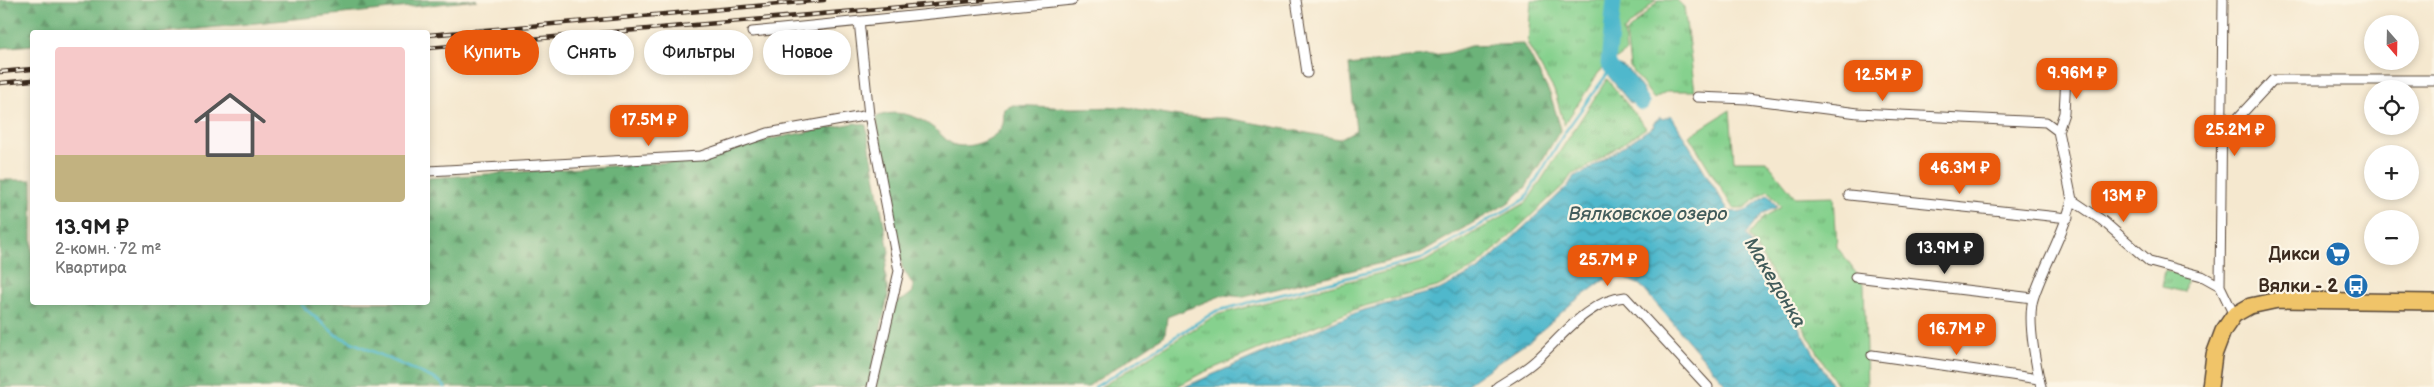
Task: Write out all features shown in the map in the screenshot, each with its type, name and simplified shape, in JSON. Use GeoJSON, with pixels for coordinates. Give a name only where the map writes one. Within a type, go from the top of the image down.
{"type":"FeatureCollection","features":[{"type":"Feature","properties":{"kind":"main road"},"geometry":{"type":"LineString","coordinates":[[2210,387],[2218,343],[2234,315],[2250,306],[2268,301],[2434,302]]}},
{"type":"Feature","properties":{"kind":"street"},"geometry":{"type":"LineString","coordinates":[[753,32],[1072,0]]}},
{"type":"Feature","properties":{"kind":"street"},"geometry":{"type":"LineString","coordinates":[[1296,0],[1307,73]]}},
{"type":"Feature","properties":{"kind":"street"},"geometry":{"type":"LineString","coordinates":[[2223,0],[2220,286],[2234,315]]}},
{"type":"Feature","properties":{"kind":"street"},"geometry":{"type":"LineString","coordinates":[[859,21],[869,115],[899,271],[872,387]]}},
{"type":"Feature","properties":{"kind":"street"},"geometry":{"type":"LineString","coordinates":[[1872,355],[2040,383],[2032,336],[2033,298],[2068,218],[2072,200],[2058,131],[2064,113],[2066,76],[2101,76]]}},
{"type":"Feature","properties":{"kind":"street"},"geometry":{"type":"LineString","coordinates":[[2223,134],[2272,80],[2434,80]]}},
{"type":"Feature","properties":{"kind":"street"},"geometry":{"type":"LineString","coordinates":[[1697,97],[1748,99],[1858,113],[2046,122],[2058,131]]}},
{"type":"Feature","properties":{"kind":"street"},"geometry":{"type":"LineString","coordinates":[[430,171],[701,156],[768,133],[869,115]]}},
{"type":"Feature","properties":{"kind":"street"},"geometry":{"type":"LineString","coordinates":[[1849,195],[2068,218]]}},
{"type":"Feature","properties":{"kind":"street"},"geometry":{"type":"LineString","coordinates":[[2072,200],[2103,221],[2150,262],[2202,276],[2220,286]]}},
{"type":"Feature","properties":{"kind":"street"},"geometry":{"type":"LineString","coordinates":[[1855,276],[2033,298]]}},
{"type":"Feature","properties":{"kind":"street"},"geometry":{"type":"LineString","coordinates":[[1497,387],[1534,362],[1583,316],[1614,298],[1625,297],[1708,387]]}},
{"type":"Feature","properties":{"kind":"green space"},"geometry":{"type":"Polygon","coordinates":[[[0,0],[477,0],[189,30],[30,30],[30,45],[0,48],[0,0]]]}},
{"type":"Feature","properties":{"kind":"green space"},"geometry":{"type":"Polygon","coordinates":[[[1531,0],[1656,0],[1624,31],[1626,52],[1599,72],[1564,125],[1555,92],[1528,45],[1531,0]]]}},
{"type":"Feature","properties":{"kind":"green space"},"geometry":{"type":"Polygon","coordinates":[[[1659,0],[1677,0],[1684,7],[1695,91],[1667,91],[1654,99],[1630,67],[1626,33],[1659,0]]]}},
{"type":"Feature","properties":{"kind":"green space"},"geometry":{"type":"Polygon","coordinates":[[[1524,44],[1550,94],[1561,129],[1526,187],[1508,203],[1418,254],[1244,297],[1223,295],[1167,317],[1165,335],[1087,387],[876,387],[896,302],[913,292],[913,285],[902,267],[876,117],[892,113],[908,115],[923,121],[952,144],[961,146],[982,142],[995,135],[1003,124],[1005,109],[1013,105],[1072,108],[1125,107],[1185,117],[1227,118],[1339,139],[1356,130],[1349,65],[1448,53],[1470,46],[1524,44]]]}},
{"type":"Feature","properties":{"kind":"green space"},"geometry":{"type":"Polygon","coordinates":[[[1607,79],[1646,128],[1583,170],[1572,174],[1566,183],[1476,267],[1437,287],[1361,307],[1202,373],[1176,387],[1101,387],[1216,315],[1424,262],[1527,202],[1607,79]]]}},
{"type":"Feature","properties":{"kind":"green space"},"geometry":{"type":"Polygon","coordinates":[[[1730,110],[1734,161],[1766,161],[1795,197],[1834,196],[1837,247],[1864,284],[1867,387],[1838,387],[1749,235],[1764,217],[1781,207],[1768,190],[1744,208],[1733,208],[1689,136],[1730,110]]]}},
{"type":"Feature","properties":{"kind":"green space"},"geometry":{"type":"Polygon","coordinates":[[[855,123],[866,125],[889,252],[885,270],[888,296],[868,387],[0,387],[0,180],[30,180],[30,305],[430,305],[430,178],[703,160],[770,139],[855,123]]]}},
{"type":"Feature","properties":{"kind":"green space"},"geometry":{"type":"Polygon","coordinates":[[[2165,270],[2188,276],[2185,292],[2162,287],[2165,270]]]}},
{"type":"Feature","properties":{"kind":"water"},"geometry":{"type":"Polygon","coordinates":[[[1608,64],[1621,66],[1634,77],[1645,93],[1642,96],[1645,100],[1639,106],[1635,101],[1631,104],[1607,74],[1608,64]]]}},
{"type":"Feature","properties":{"kind":"water","name":"Вялковское озеро"},"geometry":{"type":"Polygon","coordinates":[[[1671,115],[1729,212],[1745,211],[1768,194],[1777,207],[1763,213],[1746,234],[1833,387],[1728,387],[1640,285],[1620,276],[1604,280],[1571,304],[1532,339],[1463,387],[1184,387],[1360,311],[1439,290],[1478,270],[1568,186],[1574,176],[1583,173],[1654,126],[1653,123],[1660,117],[1663,119],[1671,115]]]}},
{"type":"Feature","properties":{"kind":"waterway","name":"Македонка"},"geometry":{"type":"LineString","coordinates":[[1614,0],[1608,64],[1642,103]]}},
{"type":"Feature","properties":{"kind":"waterway"},"geometry":{"type":"LineString","coordinates":[[1095,387],[1216,311],[1421,259],[1525,199],[1565,132],[1607,74]]}},
{"type":"Feature","properties":{"kind":"waterway"},"geometry":{"type":"LineString","coordinates":[[301,305],[336,335],[439,381],[445,387]]}},
{"type":"Feature","properties":{"kind":"railway"},"geometry":{"type":"LineString","coordinates":[[430,35],[824,0]]}},
{"type":"Feature","properties":{"kind":"railway"},"geometry":{"type":"LineString","coordinates":[[430,48],[983,0]]}},
{"type":"Feature","properties":{"kind":"railway"},"geometry":{"type":"LineString","coordinates":[[0,72],[30,69]]}},
{"type":"Feature","properties":{"kind":"railway"},"geometry":{"type":"LineString","coordinates":[[0,83],[30,80]]}},
{"type":"Feature","properties":{"kind":"place","name":"Дикси"},"geometry":{"type":"Point","coordinates":[2338,254]}},
{"type":"Feature","properties":{"kind":"place","name":"Вялки - 2"},"geometry":{"type":"Point","coordinates":[2356,286]}}]}
